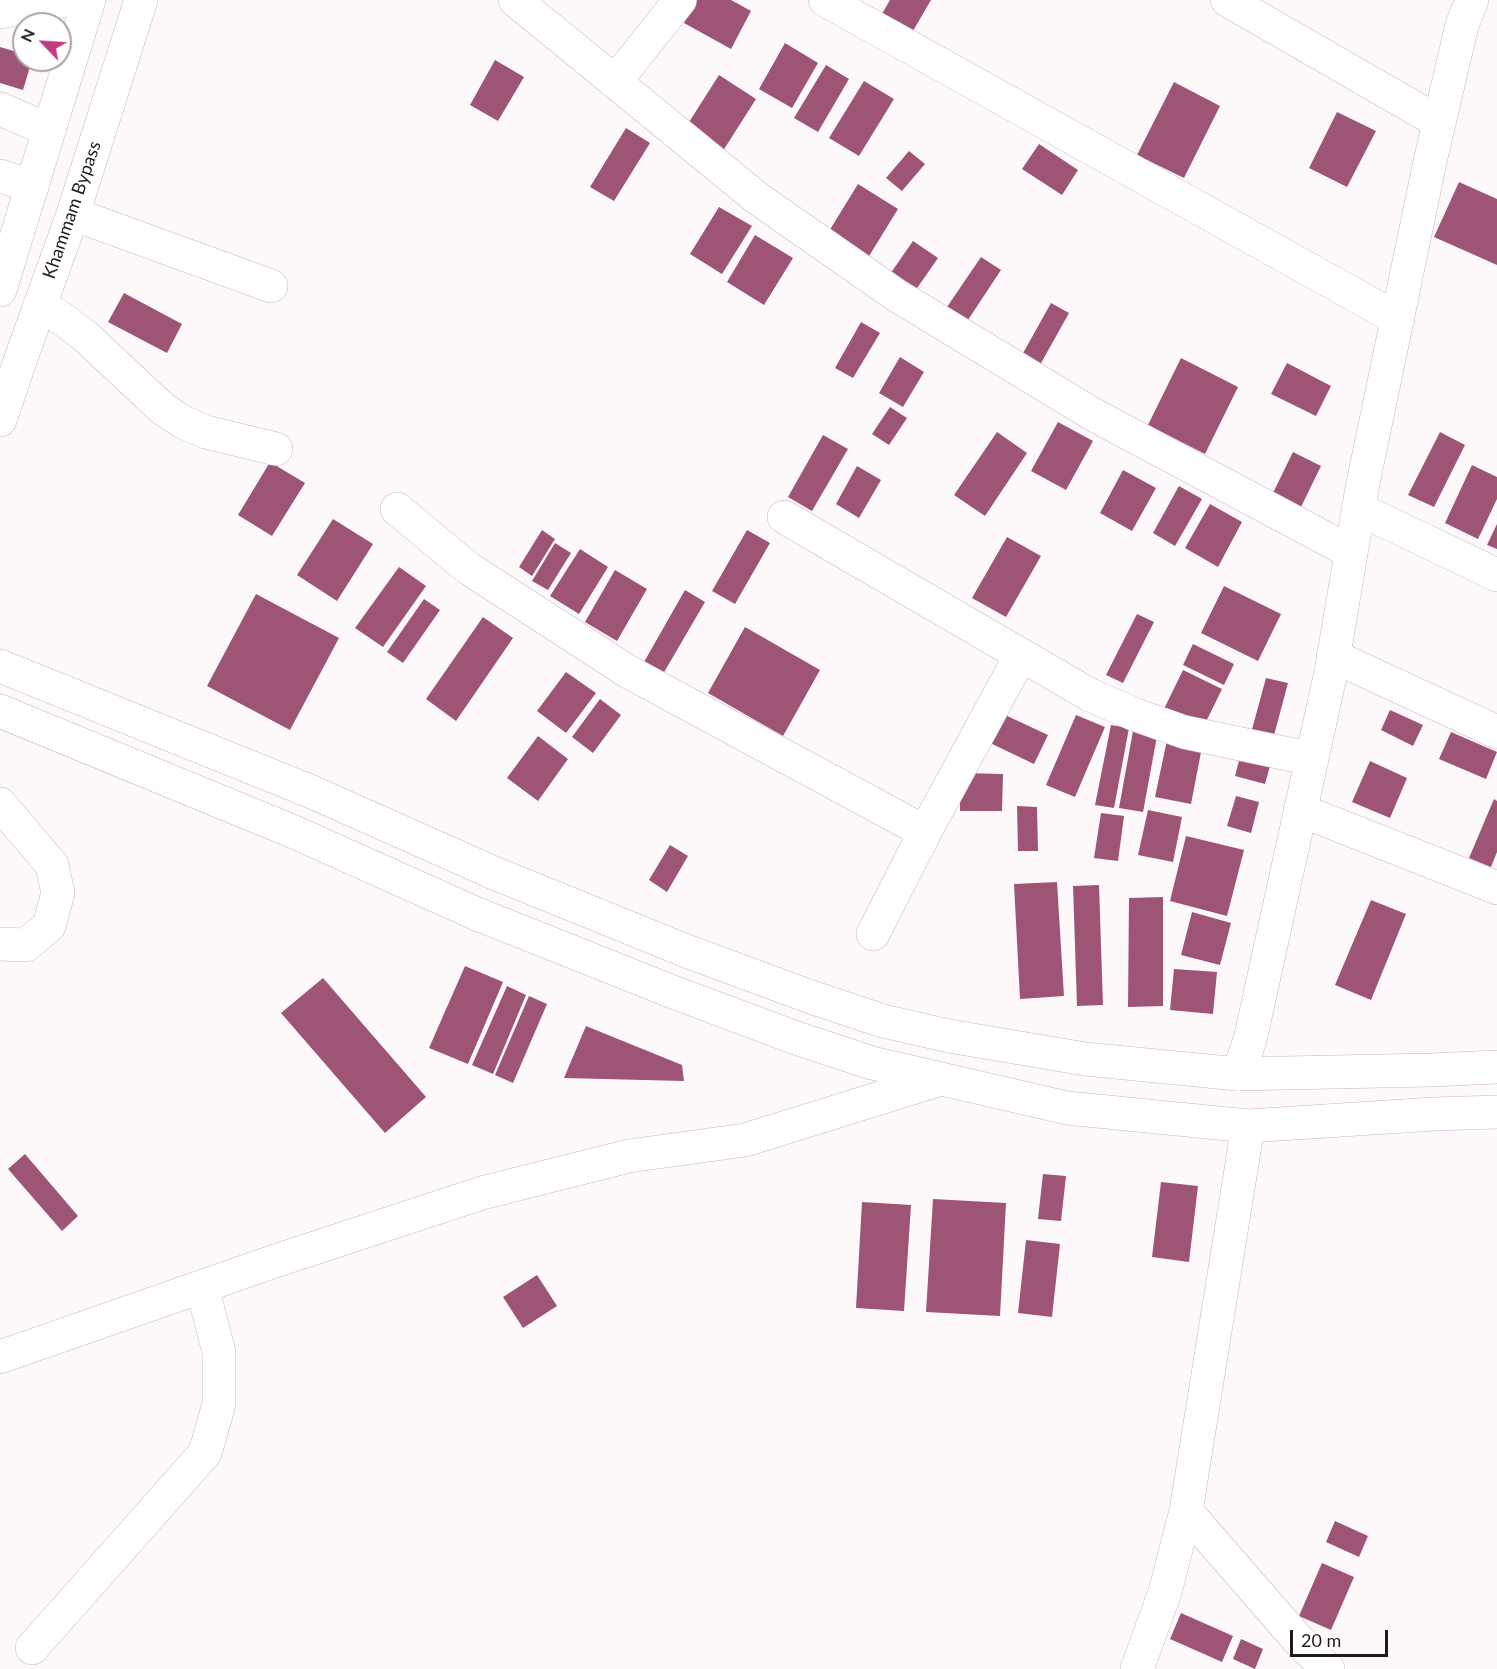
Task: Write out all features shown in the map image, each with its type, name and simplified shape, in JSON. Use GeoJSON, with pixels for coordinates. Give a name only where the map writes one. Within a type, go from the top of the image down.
{"type":"FeatureCollection","features":[{"type":"Feature","properties":{"kind":"main road","name":"Khammam Bypass"},"geometry":{"type":"LineString","coordinates":[[0,420],[73,214],[141,0]]}},
{"type":"Feature","properties":{"kind":"main road"},"geometry":{"type":"LineString","coordinates":[[515,0],[757,198],[896,295],[1094,414],[1351,552]]}},
{"type":"Feature","properties":{"kind":"main road"},"geometry":{"type":"LineString","coordinates":[[615,82],[680,0]]}},
{"type":"Feature","properties":{"kind":"main road"},"geometry":{"type":"LineString","coordinates":[[825,0],[1398,318]]}},
{"type":"Feature","properties":{"kind":"main road"},"geometry":{"type":"LineString","coordinates":[[1227,0],[1439,122]]}},
{"type":"Feature","properties":{"kind":"main road"},"geometry":{"type":"LineString","coordinates":[[1238,1074],[1250,1040],[1312,759],[1359,509],[1439,122],[1462,25],[1472,0]]}},
{"type":"Feature","properties":{"kind":"main road"},"geometry":{"type":"LineString","coordinates":[[0,12],[81,1],[49,130],[0,290]]}},
{"type":"Feature","properties":{"kind":"main road"},"geometry":{"type":"LineString","coordinates":[[0,109],[49,130]]}},
{"type":"Feature","properties":{"kind":"main road"},"geometry":{"type":"LineString","coordinates":[[0,176],[32,186]]}},
{"type":"Feature","properties":{"kind":"main road"},"geometry":{"type":"LineString","coordinates":[[73,214],[271,285]]}},
{"type":"Feature","properties":{"kind":"main road"},"geometry":{"type":"LineString","coordinates":[[39,308],[57,315],[85,336],[163,409],[183,422],[206,432],[276,449]]}},
{"type":"Feature","properties":{"kind":"main road"},"geometry":{"type":"LineString","coordinates":[[396,509],[468,568],[627,671],[925,832]]}},
{"type":"Feature","properties":{"kind":"main road"},"geometry":{"type":"LineString","coordinates":[[1359,509],[1497,575]]}},
{"type":"Feature","properties":{"kind":"main road"},"geometry":{"type":"LineString","coordinates":[[784,517],[1090,694],[1136,715],[1184,732],[1312,759]]}},
{"type":"Feature","properties":{"kind":"main road"},"geometry":{"type":"LineString","coordinates":[[873,934],[925,832],[1022,655]]}},
{"type":"Feature","properties":{"kind":"main road"},"geometry":{"type":"LineString","coordinates":[[1333,656],[1497,732]]}},
{"type":"Feature","properties":{"kind":"main road"},"geometry":{"type":"LineString","coordinates":[[0,666],[312,792],[494,873],[689,952],[883,1021],[949,1036],[1085,1059],[1238,1074],[1497,1067]]}},
{"type":"Feature","properties":{"kind":"main road"},"geometry":{"type":"LineString","coordinates":[[0,711],[294,832],[477,914],[673,992],[796,1038],[872,1063],[1067,1108],[1248,1126],[1497,1112]]}},
{"type":"Feature","properties":{"kind":"main road"},"geometry":{"type":"LineString","coordinates":[[0,804],[52,865],[58,893],[49,926],[26,945],[0,944]]}},
{"type":"Feature","properties":{"kind":"main road"},"geometry":{"type":"LineString","coordinates":[[1300,810],[1497,888]]}},
{"type":"Feature","properties":{"kind":"main road"},"geometry":{"type":"LineString","coordinates":[[0,1358],[202,1287],[483,1193],[629,1156],[745,1140],[941,1079]]}},
{"type":"Feature","properties":{"kind":"main road"},"geometry":{"type":"LineString","coordinates":[[1137,1669],[1165,1592],[1186,1511],[1248,1126]]}},
{"type":"Feature","properties":{"kind":"main road"},"geometry":{"type":"LineString","coordinates":[[32,1648],[205,1453],[219,1404],[219,1352],[202,1287]]}},
{"type":"Feature","properties":{"kind":"main road"},"geometry":{"type":"LineString","coordinates":[[1186,1511],[1300,1642],[1328,1669]]}},
{"type":"Feature","properties":{"kind":"building"},"geometry":{"type":"Polygon","coordinates":[[[697,0],[731,0],[751,11],[731,49],[684,23],[697,0]]]}},
{"type":"Feature","properties":{"kind":"building"},"geometry":{"type":"Polygon","coordinates":[[[890,0],[931,0],[910,36],[879,19],[890,0]]]}},
{"type":"Feature","properties":{"kind":"building"},"geometry":{"type":"Polygon","coordinates":[[[785,43],[818,63],[792,108],[759,89],[785,43]]]}},
{"type":"Feature","properties":{"kind":"building"},"geometry":{"type":"Polygon","coordinates":[[[0,47],[12,50],[12,72],[28,72],[23,90],[0,83],[0,47]]]}},
{"type":"Feature","properties":{"kind":"building"},"geometry":{"type":"Polygon","coordinates":[[[495,60],[524,77],[498,121],[470,105],[495,60]]]}},
{"type":"Feature","properties":{"kind":"building"},"geometry":{"type":"Polygon","coordinates":[[[826,65],[849,79],[818,132],[794,118],[826,65]]]}},
{"type":"Feature","properties":{"kind":"building"},"geometry":{"type":"Polygon","coordinates":[[[719,75],[756,99],[721,154],[684,130],[719,75]]]}},
{"type":"Feature","properties":{"kind":"building"},"geometry":{"type":"Polygon","coordinates":[[[864,81],[894,99],[859,156],[829,138],[864,81]]]}},
{"type":"Feature","properties":{"kind":"building"},"geometry":{"type":"Polygon","coordinates":[[[1174,82],[1220,106],[1184,178],[1137,155],[1174,82]]]}},
{"type":"Feature","properties":{"kind":"building"},"geometry":{"type":"Polygon","coordinates":[[[1337,112],[1376,131],[1347,187],[1309,168],[1337,112]]]}},
{"type":"Feature","properties":{"kind":"building"},"geometry":{"type":"Polygon","coordinates":[[[626,128],[650,143],[614,201],[590,187],[626,128]]]}},
{"type":"Feature","properties":{"kind":"building"},"geometry":{"type":"Polygon","coordinates":[[[1039,144],[1078,170],[1062,195],[1022,169],[1039,144]]]}},
{"type":"Feature","properties":{"kind":"building"},"geometry":{"type":"Polygon","coordinates":[[[909,151],[925,164],[902,191],[886,178],[909,151]]]}},
{"type":"Feature","properties":{"kind":"building"},"geometry":{"type":"Polygon","coordinates":[[[1459,182],[1497,199],[1497,265],[1434,237],[1459,182]]]}},
{"type":"Feature","properties":{"kind":"building"},"geometry":{"type":"Polygon","coordinates":[[[858,184],[898,209],[866,261],[826,236],[858,184]]]}},
{"type":"Feature","properties":{"kind":"building"},"geometry":{"type":"Polygon","coordinates":[[[719,207],[752,226],[722,274],[690,254],[719,207]]]}},
{"type":"Feature","properties":{"kind":"building"},"geometry":{"type":"Polygon","coordinates":[[[755,235],[793,258],[764,305],[727,282],[755,235]]]}},
{"type":"Feature","properties":{"kind":"building"},"geometry":{"type":"Polygon","coordinates":[[[913,241],[938,258],[913,294],[888,277],[913,241]]]}},
{"type":"Feature","properties":{"kind":"building"},"geometry":{"type":"Polygon","coordinates":[[[981,257],[1001,270],[966,323],[945,310],[981,257]]]}},
{"type":"Feature","properties":{"kind":"building"},"geometry":{"type":"Polygon","coordinates":[[[124,293],[182,324],[167,353],[108,322],[124,293]]]}},
{"type":"Feature","properties":{"kind":"building"},"geometry":{"type":"Polygon","coordinates":[[[1051,303],[1069,313],[1040,365],[1022,355],[1051,303]]]}},
{"type":"Feature","properties":{"kind":"building"},"geometry":{"type":"Polygon","coordinates":[[[861,322],[880,333],[853,378],[835,368],[861,322]]]}},
{"type":"Feature","properties":{"kind":"building"},"geometry":{"type":"Polygon","coordinates":[[[900,357],[924,372],[903,407],[879,393],[900,357]]]}},
{"type":"Feature","properties":{"kind":"building"},"geometry":{"type":"Polygon","coordinates":[[[1181,358],[1238,387],[1205,454],[1148,425],[1181,358]]]}},
{"type":"Feature","properties":{"kind":"building"},"geometry":{"type":"Polygon","coordinates":[[[1287,363],[1331,386],[1316,416],[1271,394],[1287,363]]]}},
{"type":"Feature","properties":{"kind":"building"},"geometry":{"type":"Polygon","coordinates":[[[890,407],[907,418],[889,445],[872,434],[890,407]]]}},
{"type":"Feature","properties":{"kind":"building"},"geometry":{"type":"Polygon","coordinates":[[[1058,422],[1093,441],[1066,490],[1031,471],[1058,422]]]}},
{"type":"Feature","properties":{"kind":"building"},"geometry":{"type":"Polygon","coordinates":[[[997,432],[1027,453],[985,516],[954,495],[997,432]]]}},
{"type":"Feature","properties":{"kind":"building"},"geometry":{"type":"Polygon","coordinates":[[[1440,432],[1465,445],[1434,507],[1408,495],[1440,432]]]}},
{"type":"Feature","properties":{"kind":"building"},"geometry":{"type":"Polygon","coordinates":[[[823,435],[848,449],[812,511],[788,497],[823,435]]]}},
{"type":"Feature","properties":{"kind":"building"},"geometry":{"type":"Polygon","coordinates":[[[1293,452],[1321,466],[1300,509],[1272,495],[1293,452]]]}},
{"type":"Feature","properties":{"kind":"building"},"geometry":{"type":"Polygon","coordinates":[[[270,462],[305,483],[272,536],[238,515],[270,462]]]}},
{"type":"Feature","properties":{"kind":"building"},"geometry":{"type":"Polygon","coordinates":[[[1472,465],[1497,477],[1497,499],[1478,539],[1445,523],[1472,465]]]}},
{"type":"Feature","properties":{"kind":"building"},"geometry":{"type":"Polygon","coordinates":[[[857,466],[881,480],[859,518],[836,504],[857,466]]]}},
{"type":"Feature","properties":{"kind":"building"},"geometry":{"type":"Polygon","coordinates":[[[1123,470],[1156,488],[1132,531],[1100,513],[1123,470]]]}},
{"type":"Feature","properties":{"kind":"building"},"geometry":{"type":"Polygon","coordinates":[[[1179,486],[1202,499],[1175,546],[1153,533],[1179,486]]]}},
{"type":"Feature","properties":{"kind":"building"},"geometry":{"type":"Polygon","coordinates":[[[1210,504],[1242,522],[1218,567],[1185,548],[1210,504]]]}},
{"type":"Feature","properties":{"kind":"building"},"geometry":{"type":"Polygon","coordinates":[[[333,519],[373,544],[337,601],[297,575],[333,519]]]}},
{"type":"Feature","properties":{"kind":"building"},"geometry":{"type":"Polygon","coordinates":[[[1497,524],[1497,549],[1487,545],[1497,524]]]}},
{"type":"Feature","properties":{"kind":"building"},"geometry":{"type":"Polygon","coordinates":[[[542,530],[555,539],[532,576],[519,567],[542,530]]]}},
{"type":"Feature","properties":{"kind":"building"},"geometry":{"type":"Polygon","coordinates":[[[747,530],[770,543],[735,604],[712,591],[747,530]]]}},
{"type":"Feature","properties":{"kind":"building"},"geometry":{"type":"Polygon","coordinates":[[[1007,537],[1041,556],[1006,617],[972,598],[1007,537]]]}},
{"type":"Feature","properties":{"kind":"building"},"geometry":{"type":"Polygon","coordinates":[[[555,543],[571,553],[548,590],[532,581],[555,543]]]}},
{"type":"Feature","properties":{"kind":"building"},"geometry":{"type":"Polygon","coordinates":[[[580,549],[608,567],[579,614],[550,596],[580,549]]]}},
{"type":"Feature","properties":{"kind":"building"},"geometry":{"type":"Polygon","coordinates":[[[399,567],[426,586],[383,647],[355,628],[399,567]]]}},
{"type":"Feature","properties":{"kind":"building"},"geometry":{"type":"Polygon","coordinates":[[[615,570],[647,589],[617,641],[585,622],[615,570]]]}},
{"type":"Feature","properties":{"kind":"building"},"geometry":{"type":"Polygon","coordinates":[[[1224,586],[1281,614],[1258,661],[1201,633],[1224,586]]]}},
{"type":"Feature","properties":{"kind":"building"},"geometry":{"type":"Polygon","coordinates":[[[685,590],[705,602],[663,674],[644,662],[685,590]]]}},
{"type":"Feature","properties":{"kind":"building"},"geometry":{"type":"Polygon","coordinates":[[[256,594],[339,638],[290,730],[207,686],[256,594]]]}},
{"type":"Feature","properties":{"kind":"building"},"geometry":{"type":"Polygon","coordinates":[[[424,599],[440,610],[403,663],[387,652],[424,599]]]}},
{"type":"Feature","properties":{"kind":"building"},"geometry":{"type":"Polygon","coordinates":[[[1137,614],[1154,622],[1123,683],[1106,675],[1137,614]]]}},
{"type":"Feature","properties":{"kind":"building"},"geometry":{"type":"Polygon","coordinates":[[[483,617],[513,638],[456,721],[426,699],[483,617]]]}},
{"type":"Feature","properties":{"kind":"building"},"geometry":{"type":"Polygon","coordinates":[[[745,627],[820,670],[783,736],[708,693],[745,627]]]}},
{"type":"Feature","properties":{"kind":"building"},"geometry":{"type":"Polygon","coordinates":[[[1193,644],[1234,664],[1224,685],[1183,665],[1193,644]]]}},
{"type":"Feature","properties":{"kind":"building"},"geometry":{"type":"Polygon","coordinates":[[[1183,670],[1222,689],[1203,728],[1164,709],[1183,670]]]}},
{"type":"Feature","properties":{"kind":"building"},"geometry":{"type":"Polygon","coordinates":[[[566,672],[596,693],[566,733],[537,711],[566,672]]]}},
{"type":"Feature","properties":{"kind":"building"},"geometry":{"type":"Polygon","coordinates":[[[1266,678],[1288,683],[1273,739],[1251,733],[1266,678]]]}},
{"type":"Feature","properties":{"kind":"building"},"geometry":{"type":"Polygon","coordinates":[[[600,699],[621,715],[593,753],[572,737],[600,699]]]}},
{"type":"Feature","properties":{"kind":"building"},"geometry":{"type":"Polygon","coordinates":[[[1390,710],[1423,725],[1413,746],[1381,730],[1390,710]]]}},
{"type":"Feature","properties":{"kind":"building"},"geometry":{"type":"Polygon","coordinates":[[[1003,714],[1048,735],[1034,764],[990,743],[1003,714]]]}},
{"type":"Feature","properties":{"kind":"building"},"geometry":{"type":"Polygon","coordinates":[[[1076,715],[1105,727],[1075,797],[1046,785],[1076,715]]]}},
{"type":"Feature","properties":{"kind":"building"},"geometry":{"type":"Polygon","coordinates":[[[1111,725],[1129,728],[1114,808],[1095,805],[1111,725]]]}},
{"type":"Feature","properties":{"kind":"building"},"geometry":{"type":"Polygon","coordinates":[[[1133,731],[1157,736],[1143,812],[1119,808],[1133,731]]]}},
{"type":"Feature","properties":{"kind":"building"},"geometry":{"type":"Polygon","coordinates":[[[1451,732],[1497,752],[1486,779],[1439,759],[1451,732]]]}},
{"type":"Feature","properties":{"kind":"building"},"geometry":{"type":"Polygon","coordinates":[[[538,736],[568,759],[538,801],[507,778],[538,736]]]}},
{"type":"Feature","properties":{"kind":"building"},"geometry":{"type":"Polygon","coordinates":[[[1167,740],[1202,747],[1191,804],[1155,797],[1167,740]]]}},
{"type":"Feature","properties":{"kind":"building"},"geometry":{"type":"Polygon","coordinates":[[[1240,757],[1270,766],[1265,784],[1235,776],[1240,757]]]}},
{"type":"Feature","properties":{"kind":"building"},"geometry":{"type":"Polygon","coordinates":[[[1370,761],[1407,778],[1390,818],[1352,802],[1370,761]]]}},
{"type":"Feature","properties":{"kind":"building"},"geometry":{"type":"Polygon","coordinates":[[[960,773],[1003,774],[1002,811],[960,811],[960,773]]]}},
{"type":"Feature","properties":{"kind":"building"},"geometry":{"type":"Polygon","coordinates":[[[1236,796],[1259,802],[1251,833],[1227,826],[1236,796]]]}},
{"type":"Feature","properties":{"kind":"building"},"geometry":{"type":"Polygon","coordinates":[[[1494,799],[1497,801],[1497,852],[1491,867],[1469,858],[1494,799]]]}},
{"type":"Feature","properties":{"kind":"building"},"geometry":{"type":"Polygon","coordinates":[[[1017,806],[1037,807],[1038,851],[1018,851],[1017,806]]]}},
{"type":"Feature","properties":{"kind":"building"},"geometry":{"type":"Polygon","coordinates":[[[1148,810],[1182,817],[1173,862],[1138,855],[1148,810]]]}},
{"type":"Feature","properties":{"kind":"building"},"geometry":{"type":"Polygon","coordinates":[[[1101,813],[1124,816],[1118,861],[1094,858],[1101,813]]]}},
{"type":"Feature","properties":{"kind":"building"},"geometry":{"type":"Polygon","coordinates":[[[1186,836],[1244,850],[1227,916],[1170,901],[1186,836]]]}},
{"type":"Feature","properties":{"kind":"building"},"geometry":{"type":"Polygon","coordinates":[[[670,845],[688,856],[667,892],[649,880],[670,845]]]}},
{"type":"Feature","properties":{"kind":"building"},"geometry":{"type":"Polygon","coordinates":[[[1057,882],[1064,996],[1020,999],[1014,884],[1057,882]]]}},
{"type":"Feature","properties":{"kind":"building"},"geometry":{"type":"Polygon","coordinates":[[[1099,885],[1103,1005],[1077,1006],[1073,886],[1099,885]]]}},
{"type":"Feature","properties":{"kind":"building"},"geometry":{"type":"Polygon","coordinates":[[[1163,897],[1163,1006],[1128,1007],[1129,898],[1163,897]]]}},
{"type":"Feature","properties":{"kind":"building"},"geometry":{"type":"Polygon","coordinates":[[[1371,900],[1406,914],[1371,1000],[1335,985],[1371,900]]]}},
{"type":"Feature","properties":{"kind":"building"},"geometry":{"type":"Polygon","coordinates":[[[1192,912],[1231,923],[1220,965],[1181,955],[1192,912]]]}},
{"type":"Feature","properties":{"kind":"building"},"geometry":{"type":"Polygon","coordinates":[[[465,966],[503,982],[468,1064],[429,1048],[465,966]]]}},
{"type":"Feature","properties":{"kind":"building"},"geometry":{"type":"Polygon","coordinates":[[[1174,969],[1217,972],[1213,1014],[1170,1010],[1174,969]]]}},
{"type":"Feature","properties":{"kind":"building"},"geometry":{"type":"Polygon","coordinates":[[[323,978],[426,1097],[385,1133],[281,1013],[323,978]]]}},
{"type":"Feature","properties":{"kind":"building"},"geometry":{"type":"Polygon","coordinates":[[[507,986],[526,995],[493,1074],[472,1065],[507,986]]]}},
{"type":"Feature","properties":{"kind":"building"},"geometry":{"type":"Polygon","coordinates":[[[529,996],[547,1004],[513,1083],[495,1075],[529,996]]]}},
{"type":"Feature","properties":{"kind":"building"},"geometry":{"type":"Polygon","coordinates":[[[586,1026],[682,1065],[684,1081],[564,1078],[586,1026]]]}},
{"type":"Feature","properties":{"kind":"building"},"geometry":{"type":"Polygon","coordinates":[[[25,1154],[78,1216],[62,1231],[8,1169],[25,1154]]]}},
{"type":"Feature","properties":{"kind":"building"},"geometry":{"type":"Polygon","coordinates":[[[1043,1174],[1066,1176],[1061,1221],[1038,1219],[1043,1174]]]}},
{"type":"Feature","properties":{"kind":"building"},"geometry":{"type":"Polygon","coordinates":[[[1161,1182],[1198,1186],[1189,1262],[1152,1257],[1161,1182]]]}},
{"type":"Feature","properties":{"kind":"building"},"geometry":{"type":"Polygon","coordinates":[[[933,1199],[1006,1203],[1000,1316],[926,1312],[933,1199]]]}},
{"type":"Feature","properties":{"kind":"building"},"geometry":{"type":"Polygon","coordinates":[[[862,1202],[911,1205],[904,1311],[856,1308],[862,1202]]]}},
{"type":"Feature","properties":{"kind":"building"},"geometry":{"type":"Polygon","coordinates":[[[1026,1240],[1060,1244],[1052,1317],[1018,1313],[1026,1240]]]}},
{"type":"Feature","properties":{"kind":"building"},"geometry":{"type":"Polygon","coordinates":[[[537,1275],[557,1306],[523,1328],[503,1297],[537,1275]]]}},
{"type":"Feature","properties":{"kind":"building"},"geometry":{"type":"Polygon","coordinates":[[[1335,1521],[1368,1536],[1359,1557],[1326,1542],[1335,1521]]]}},
{"type":"Feature","properties":{"kind":"building"},"geometry":{"type":"Polygon","coordinates":[[[1322,1563],[1354,1577],[1331,1630],[1299,1616],[1322,1563]]]}},
{"type":"Feature","properties":{"kind":"building"},"geometry":{"type":"Polygon","coordinates":[[[1181,1613],[1233,1636],[1222,1662],[1170,1639],[1181,1613]]]}},
{"type":"Feature","properties":{"kind":"building"},"geometry":{"type":"Polygon","coordinates":[[[1241,1639],[1263,1649],[1255,1669],[1233,1659],[1241,1639]]]}}]}
